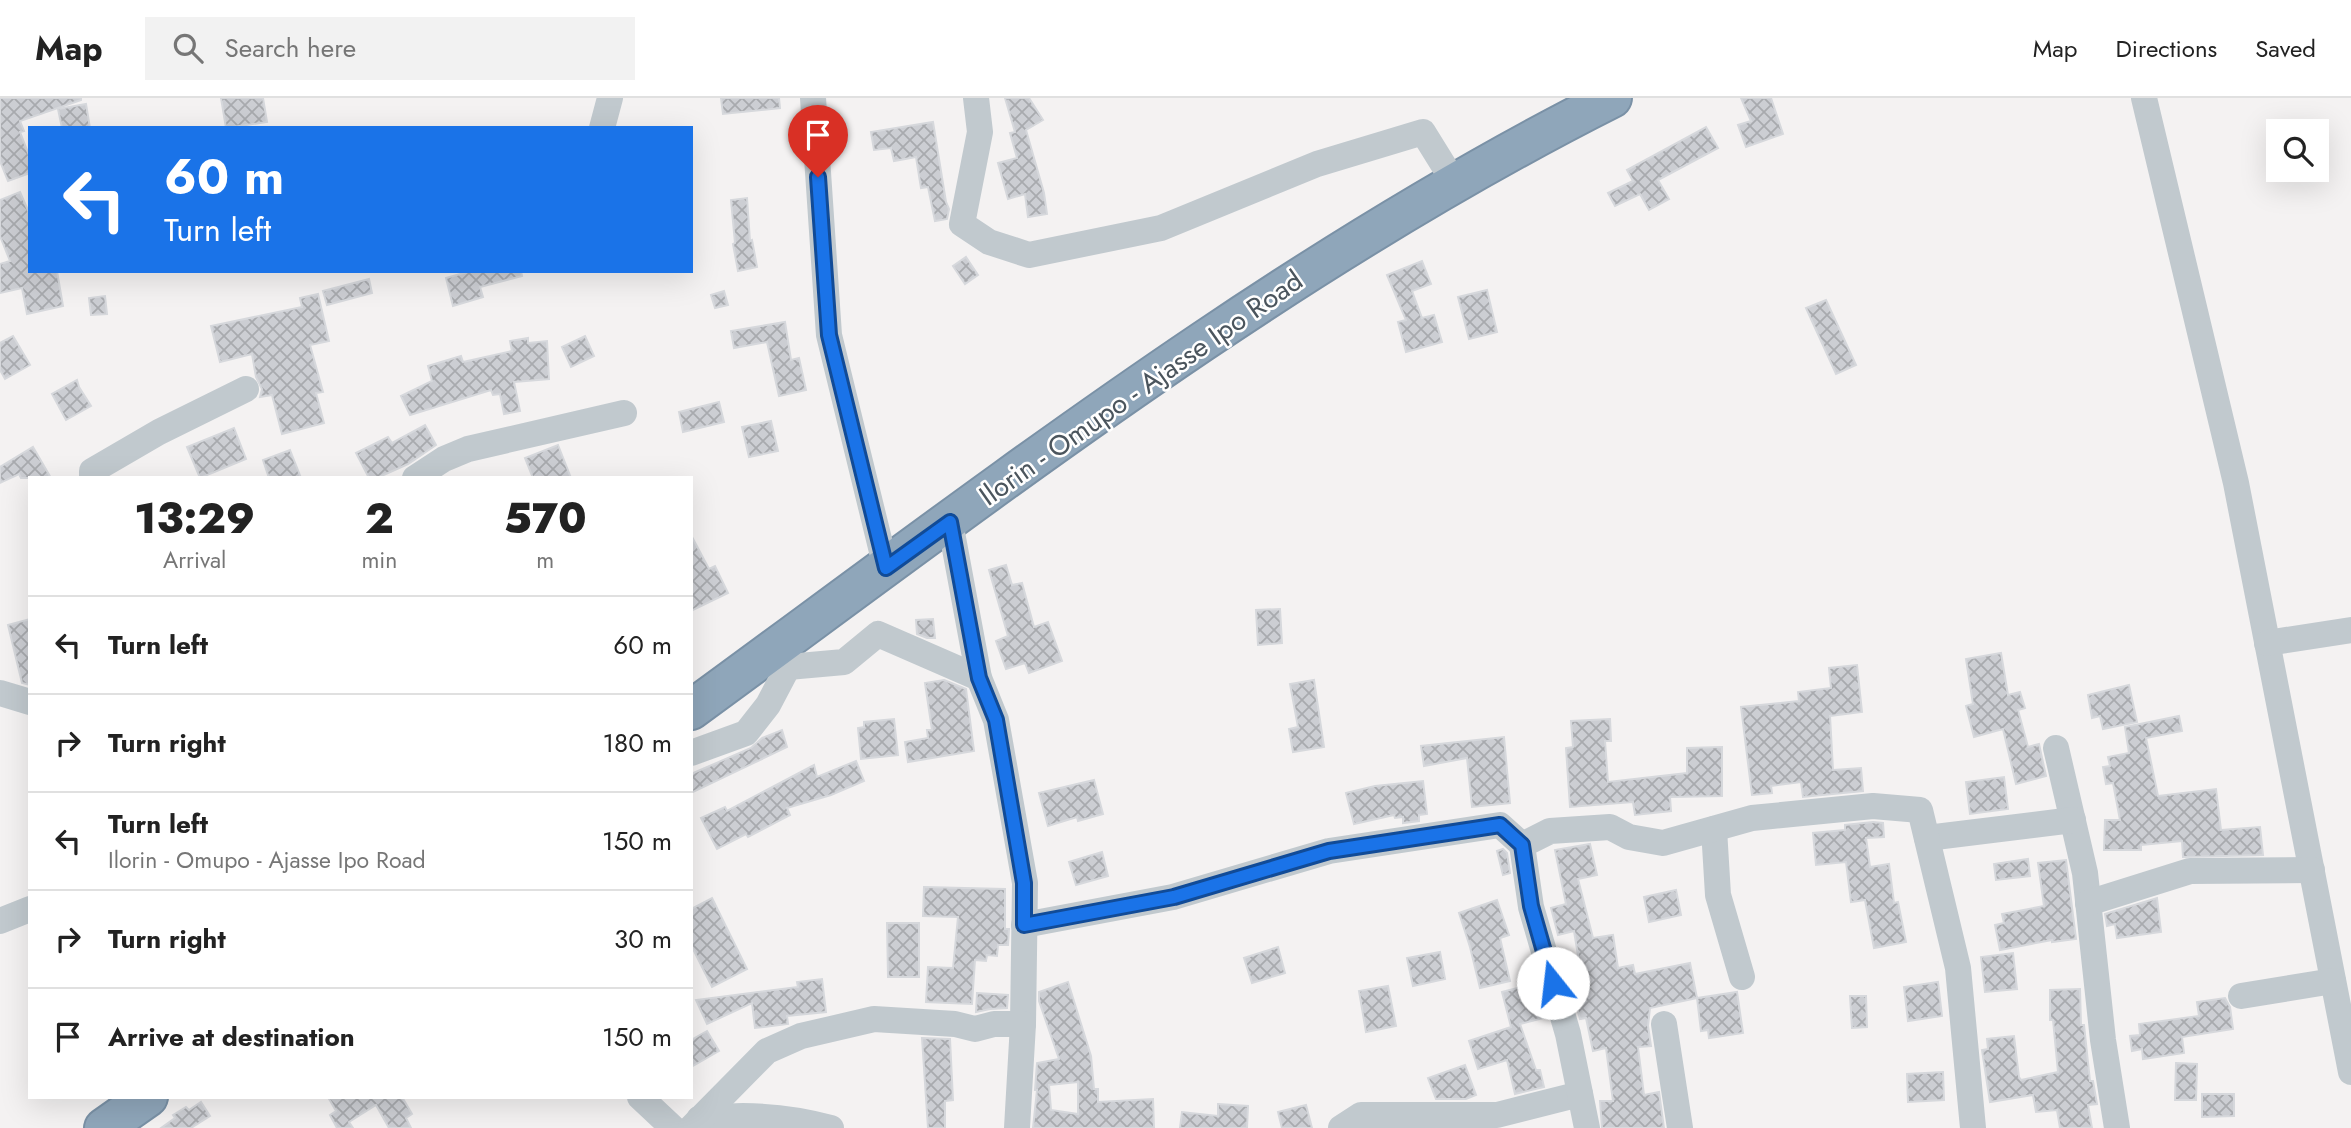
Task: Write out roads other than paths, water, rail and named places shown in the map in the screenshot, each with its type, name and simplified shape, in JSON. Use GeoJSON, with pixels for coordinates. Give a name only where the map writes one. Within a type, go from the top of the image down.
{"type":"FeatureCollection","features":[{"type":"Feature","properties":{"kind":"highway","name":"Ilorin - Omupo - Ajasse Ipo Road"},"geometry":{"type":"LineString","coordinates":[[693,709],[784,656],[886,568],[1193,349],[1321,263],[1454,183],[1548,130],[1612,98]]}},
{"type":"Feature","properties":{"kind":"highway"},"geometry":{"type":"LineString","coordinates":[[103,1128],[146,1099]]}},
{"type":"Feature","properties":{"kind":"street"},"geometry":{"type":"LineString","coordinates":[[603,126],[610,98]]}},
{"type":"Feature","properties":{"kind":"street"},"geometry":{"type":"LineString","coordinates":[[813,98],[829,335],[886,568]]}},
{"type":"Feature","properties":{"kind":"street"},"geometry":{"type":"LineString","coordinates":[[976,98],[980,132],[962,224],[989,242],[1029,255],[1161,228],[1317,164],[1423,132],[1454,183]]}},
{"type":"Feature","properties":{"kind":"street"},"geometry":{"type":"LineString","coordinates":[[2144,98],[2236,483],[2351,1072]]}},
{"type":"Feature","properties":{"kind":"street"},"geometry":{"type":"LineString","coordinates":[[92,476],[92,471],[134,446],[246,389]]}},
{"type":"Feature","properties":{"kind":"street"},"geometry":{"type":"LineString","coordinates":[[418,476],[444,458],[468,449],[624,413]]}},
{"type":"Feature","properties":{"kind":"street"},"geometry":{"type":"LineString","coordinates":[[950,522],[979,678],[996,720],[1024,883],[1023,1024],[1017,1128]]}},
{"type":"Feature","properties":{"kind":"street"},"geometry":{"type":"LineString","coordinates":[[2267,643],[2351,630]]}},
{"type":"Feature","properties":{"kind":"street"},"geometry":{"type":"LineString","coordinates":[[693,752],[746,733],[768,705],[784,656],[844,662],[878,634],[979,678]]}},
{"type":"Feature","properties":{"kind":"street"},"geometry":{"type":"LineString","coordinates":[[0,693],[28,701]]}},
{"type":"Feature","properties":{"kind":"street"},"geometry":{"type":"LineString","coordinates":[[2056,748],[2085,873],[2103,1040],[2117,1128]]}},
{"type":"Feature","properties":{"kind":"street"},"geometry":{"type":"LineString","coordinates":[[1522,845],[1550,831],[1610,827],[1629,837],[1663,844],[1752,818],[1873,806],[1920,810],[1958,968],[1973,1128]]}},
{"type":"Feature","properties":{"kind":"street"},"geometry":{"type":"LineString","coordinates":[[1927,838],[2073,820]]}},
{"type":"Feature","properties":{"kind":"street"},"geometry":{"type":"LineString","coordinates":[[1024,925],[1174,897],[1329,851],[1500,825],[1522,845],[1531,906],[1568,1034],[1587,1128]]}},
{"type":"Feature","properties":{"kind":"street"},"geometry":{"type":"LineString","coordinates":[[1714,829],[1718,895],[1742,977]]}},
{"type":"Feature","properties":{"kind":"street"},"geometry":{"type":"LineString","coordinates":[[2088,903],[2190,872],[2312,870]]}},
{"type":"Feature","properties":{"kind":"street"},"geometry":{"type":"LineString","coordinates":[[0,920],[28,910]]}},
{"type":"Feature","properties":{"kind":"street"},"geometry":{"type":"LineString","coordinates":[[2241,996],[2333,981]]}},
{"type":"Feature","properties":{"kind":"street"},"geometry":{"type":"LineString","coordinates":[[695,1123],[767,1051],[801,1036],[874,1019],[955,1024],[975,1029],[994,1024],[1023,1024]]}},
{"type":"Feature","properties":{"kind":"street"},"geometry":{"type":"LineString","coordinates":[[1664,1024],[1680,1128]]}},
{"type":"Feature","properties":{"kind":"street"},"geometry":{"type":"LineString","coordinates":[[1341,1128],[1362,1115],[1413,1121],[1497,1115],[1580,1094]]}},
{"type":"Feature","properties":{"kind":"street"},"geometry":{"type":"LineString","coordinates":[[695,1123],[730,1115],[759,1115],[803,1120],[831,1128]]}}]}
